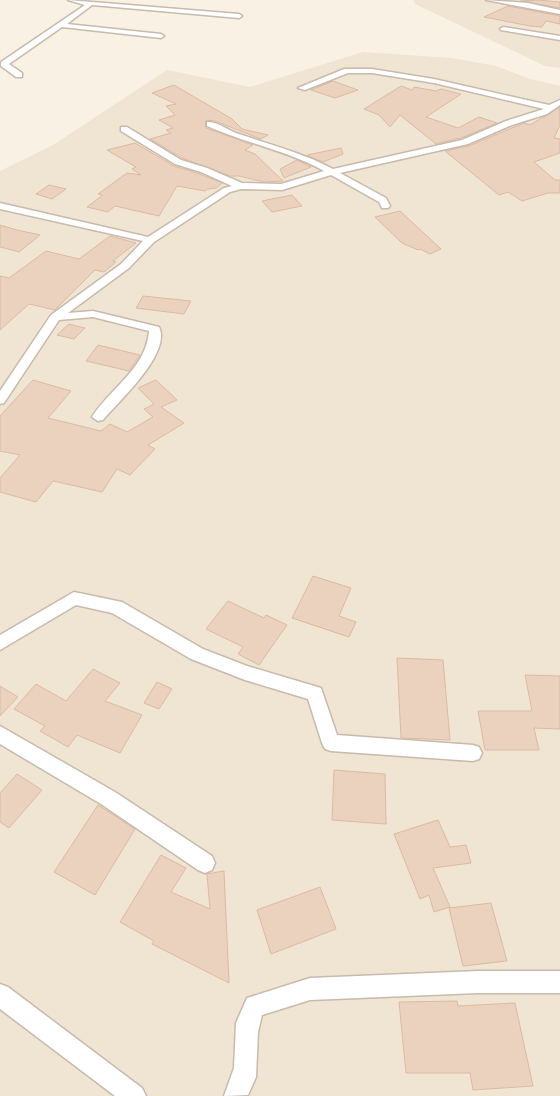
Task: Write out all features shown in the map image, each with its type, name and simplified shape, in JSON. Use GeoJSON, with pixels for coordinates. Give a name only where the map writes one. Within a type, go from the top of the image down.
{"type":"FeatureCollection","features":[{"type":"Feature","properties":{"kind":"street"},"geometry":{"type":"LineString","coordinates":[[71,0],[239,16]]}},
{"type":"Feature","properties":{"kind":"street"},"geometry":{"type":"LineString","coordinates":[[138,0],[142,8]]}},
{"type":"Feature","properties":{"kind":"street"},"geometry":{"type":"LineString","coordinates":[[489,0],[528,5],[560,12]]}},
{"type":"Feature","properties":{"kind":"street"},"geometry":{"type":"LineString","coordinates":[[19,75],[4,64],[86,8],[90,3]]}},
{"type":"Feature","properties":{"kind":"street"},"geometry":{"type":"LineString","coordinates":[[61,25],[161,36]]}},
{"type":"Feature","properties":{"kind":"street"},"geometry":{"type":"LineString","coordinates":[[503,29],[560,38]]}},
{"type":"Feature","properties":{"kind":"street"},"geometry":{"type":"LineString","coordinates":[[302,88],[346,72],[372,71],[434,80],[550,112]]}},
{"type":"Feature","properties":{"kind":"street"},"geometry":{"type":"LineString","coordinates":[[0,400],[55,317],[125,266],[150,240],[227,190],[241,186],[282,187],[332,172],[465,142],[509,124],[550,112],[560,102]]}},
{"type":"Feature","properties":{"kind":"street"},"geometry":{"type":"LineString","coordinates":[[210,124],[234,135],[310,160],[383,200],[385,206]]}},
{"type":"Feature","properties":{"kind":"street"},"geometry":{"type":"LineString","coordinates":[[124,129],[178,162],[204,170],[241,186]]}},
{"type":"Feature","properties":{"kind":"street"},"geometry":{"type":"LineString","coordinates":[[0,206],[150,240]]}},
{"type":"Feature","properties":{"kind":"street"},"geometry":{"type":"LineString","coordinates":[[55,317],[93,314],[154,329],[154,344],[145,364],[98,417]]}},
{"type":"Feature","properties":{"kind":"street"},"geometry":{"type":"LineString","coordinates":[[0,378],[14,380]]}},
{"type":"Feature","properties":{"kind":"street"},"geometry":{"type":"LineString","coordinates":[[0,643],[74,598],[116,607],[197,654],[245,674],[315,693],[331,743],[473,753]]}},
{"type":"Feature","properties":{"kind":"street"},"geometry":{"type":"LineString","coordinates":[[0,734],[108,798],[205,863]]}},
{"type":"Feature","properties":{"kind":"street"},"geometry":{"type":"LineString","coordinates":[[236,1096],[244,1077],[246,1028],[250,1014],[255,1006],[310,989],[478,982],[560,982]]}},
{"type":"Feature","properties":{"kind":"street"},"geometry":{"type":"LineString","coordinates":[[0,995],[134,1096]]}},
{"type":"Feature","properties":{"kind":"shaded area"},"geometry":{"type":"Polygon","coordinates":[[[413,0],[560,0],[560,68],[545,66],[415,4],[413,0]]]}},
{"type":"Feature","properties":{"kind":"shaded area"},"geometry":{"type":"Polygon","coordinates":[[[363,52],[452,58],[496,66],[530,79],[560,86],[560,1096],[0,1096],[0,171],[53,145],[167,70],[250,87],[363,52]]]}},
{"type":"Feature","properties":{"kind":"building"},"geometry":{"type":"Polygon","coordinates":[[[520,1],[560,2],[560,8],[520,1]]]}},
{"type":"Feature","properties":{"kind":"building"},"geometry":{"type":"Polygon","coordinates":[[[508,6],[560,16],[560,24],[546,21],[542,27],[530,26],[484,17],[508,6]]]}},
{"type":"Feature","properties":{"kind":"building"},"geometry":{"type":"Polygon","coordinates":[[[333,81],[358,90],[335,98],[311,90],[333,81]]]}},
{"type":"Feature","properties":{"kind":"building"},"geometry":{"type":"Polygon","coordinates":[[[174,85],[232,119],[242,129],[268,135],[261,139],[215,121],[207,120],[205,122],[206,128],[253,145],[245,150],[255,154],[283,181],[264,182],[239,176],[230,176],[182,158],[150,139],[171,133],[166,130],[173,128],[159,120],[175,115],[166,106],[176,104],[152,93],[174,85]]]}},
{"type":"Feature","properties":{"kind":"building"},"geometry":{"type":"Polygon","coordinates":[[[401,86],[412,90],[414,87],[436,91],[441,89],[461,94],[426,117],[458,128],[479,117],[497,123],[461,138],[436,144],[400,115],[390,127],[379,115],[364,109],[401,86]]]}},
{"type":"Feature","properties":{"kind":"building"},"geometry":{"type":"Polygon","coordinates":[[[560,107],[560,125],[554,138],[560,139],[560,153],[534,162],[555,180],[560,180],[560,193],[548,193],[522,201],[508,192],[499,195],[445,151],[469,146],[524,123],[530,125],[560,107]]]}},
{"type":"Feature","properties":{"kind":"building"},"geometry":{"type":"Polygon","coordinates":[[[135,143],[174,166],[222,183],[216,188],[205,191],[177,186],[159,216],[115,206],[108,212],[87,207],[103,195],[98,194],[127,173],[141,175],[132,169],[136,167],[107,150],[135,143]]]}},
{"type":"Feature","properties":{"kind":"building"},"geometry":{"type":"Polygon","coordinates":[[[341,148],[343,154],[323,162],[307,155],[341,148]]]}},
{"type":"Feature","properties":{"kind":"building"},"geometry":{"type":"Polygon","coordinates":[[[297,160],[311,167],[284,178],[280,169],[297,160]]]}},
{"type":"Feature","properties":{"kind":"building"},"geometry":{"type":"Polygon","coordinates":[[[49,185],[66,189],[52,199],[36,194],[49,185]]]}},
{"type":"Feature","properties":{"kind":"building"},"geometry":{"type":"Polygon","coordinates":[[[292,195],[302,206],[272,212],[262,201],[292,195]]]}},
{"type":"Feature","properties":{"kind":"building"},"geometry":{"type":"Polygon","coordinates":[[[400,211],[441,249],[430,254],[402,243],[375,217],[400,211]]]}},
{"type":"Feature","properties":{"kind":"building"},"geometry":{"type":"Polygon","coordinates":[[[0,225],[40,235],[19,252],[0,247],[0,225]]]}},
{"type":"Feature","properties":{"kind":"building"},"geometry":{"type":"Polygon","coordinates":[[[110,236],[136,243],[113,261],[116,262],[104,272],[95,270],[55,310],[29,304],[0,330],[0,276],[9,278],[46,251],[79,259],[110,236]]]}},
{"type":"Feature","properties":{"kind":"building"},"geometry":{"type":"Polygon","coordinates":[[[143,296],[191,301],[184,314],[136,308],[143,296]]]}},
{"type":"Feature","properties":{"kind":"building"},"geometry":{"type":"Polygon","coordinates":[[[69,324],[85,328],[74,339],[57,335],[69,324]]]}},
{"type":"Feature","properties":{"kind":"building"},"geometry":{"type":"Polygon","coordinates":[[[98,345],[140,355],[129,371],[86,361],[98,345]]]}},
{"type":"Feature","properties":{"kind":"building"},"geometry":{"type":"Polygon","coordinates":[[[33,380],[71,391],[48,418],[101,431],[110,424],[127,432],[153,417],[144,409],[154,404],[138,388],[156,380],[177,400],[161,407],[184,423],[148,445],[155,449],[130,475],[117,469],[102,492],[53,481],[36,502],[0,492],[0,478],[20,455],[0,451],[0,416],[33,380]]]}},
{"type":"Feature","properties":{"kind":"building"},"geometry":{"type":"Polygon","coordinates":[[[313,576],[351,588],[339,616],[356,622],[349,637],[292,618],[313,576]]]}},
{"type":"Feature","properties":{"kind":"building"},"geometry":{"type":"Polygon","coordinates":[[[228,601],[264,618],[266,615],[287,625],[259,665],[238,654],[243,647],[206,629],[228,601]]]}},
{"type":"Feature","properties":{"kind":"building"},"geometry":{"type":"Polygon","coordinates":[[[397,658],[443,660],[450,740],[401,738],[397,658]]]}},
{"type":"Feature","properties":{"kind":"building"},"geometry":{"type":"Polygon","coordinates":[[[93,669],[120,683],[105,701],[142,715],[120,753],[77,735],[68,747],[40,731],[45,726],[14,709],[36,684],[66,701],[93,669]]]}},
{"type":"Feature","properties":{"kind":"building"},"geometry":{"type":"Polygon","coordinates":[[[525,675],[560,676],[560,729],[534,728],[539,750],[485,750],[478,711],[532,711],[525,675]]]}},
{"type":"Feature","properties":{"kind":"building"},"geometry":{"type":"Polygon","coordinates":[[[157,682],[172,689],[159,709],[144,703],[157,682]]]}},
{"type":"Feature","properties":{"kind":"building"},"geometry":{"type":"Polygon","coordinates":[[[0,686],[18,697],[0,716],[0,686]]]}},
{"type":"Feature","properties":{"kind":"building"},"geometry":{"type":"Polygon","coordinates":[[[334,770],[385,774],[386,824],[332,820],[334,770]]]}},
{"type":"Feature","properties":{"kind":"building"},"geometry":{"type":"Polygon","coordinates":[[[17,774],[42,790],[9,828],[0,822],[0,793],[17,774]]]}},
{"type":"Feature","properties":{"kind":"building"},"geometry":{"type":"Polygon","coordinates":[[[98,805],[135,829],[95,895],[54,872],[98,805]]]}},
{"type":"Feature","properties":{"kind":"building"},"geometry":{"type":"Polygon","coordinates":[[[438,820],[450,847],[466,845],[471,863],[433,868],[450,907],[434,912],[429,895],[420,899],[394,834],[438,820]]]}},
{"type":"Feature","properties":{"kind":"building"},"geometry":{"type":"Polygon","coordinates":[[[161,855],[186,868],[171,892],[210,909],[207,874],[224,871],[229,983],[152,944],[154,941],[120,922],[161,855]]]}},
{"type":"Feature","properties":{"kind":"building"},"geometry":{"type":"Polygon","coordinates":[[[320,887],[336,929],[271,954],[257,910],[320,887]]]}},
{"type":"Feature","properties":{"kind":"building"},"geometry":{"type":"Polygon","coordinates":[[[491,903],[507,961],[463,966],[449,908],[491,903]]]}},
{"type":"Feature","properties":{"kind":"building"},"geometry":{"type":"Polygon","coordinates":[[[457,1001],[458,1006],[515,1003],[533,1086],[473,1090],[470,1073],[406,1073],[399,1002],[457,1001]]]}}]}
